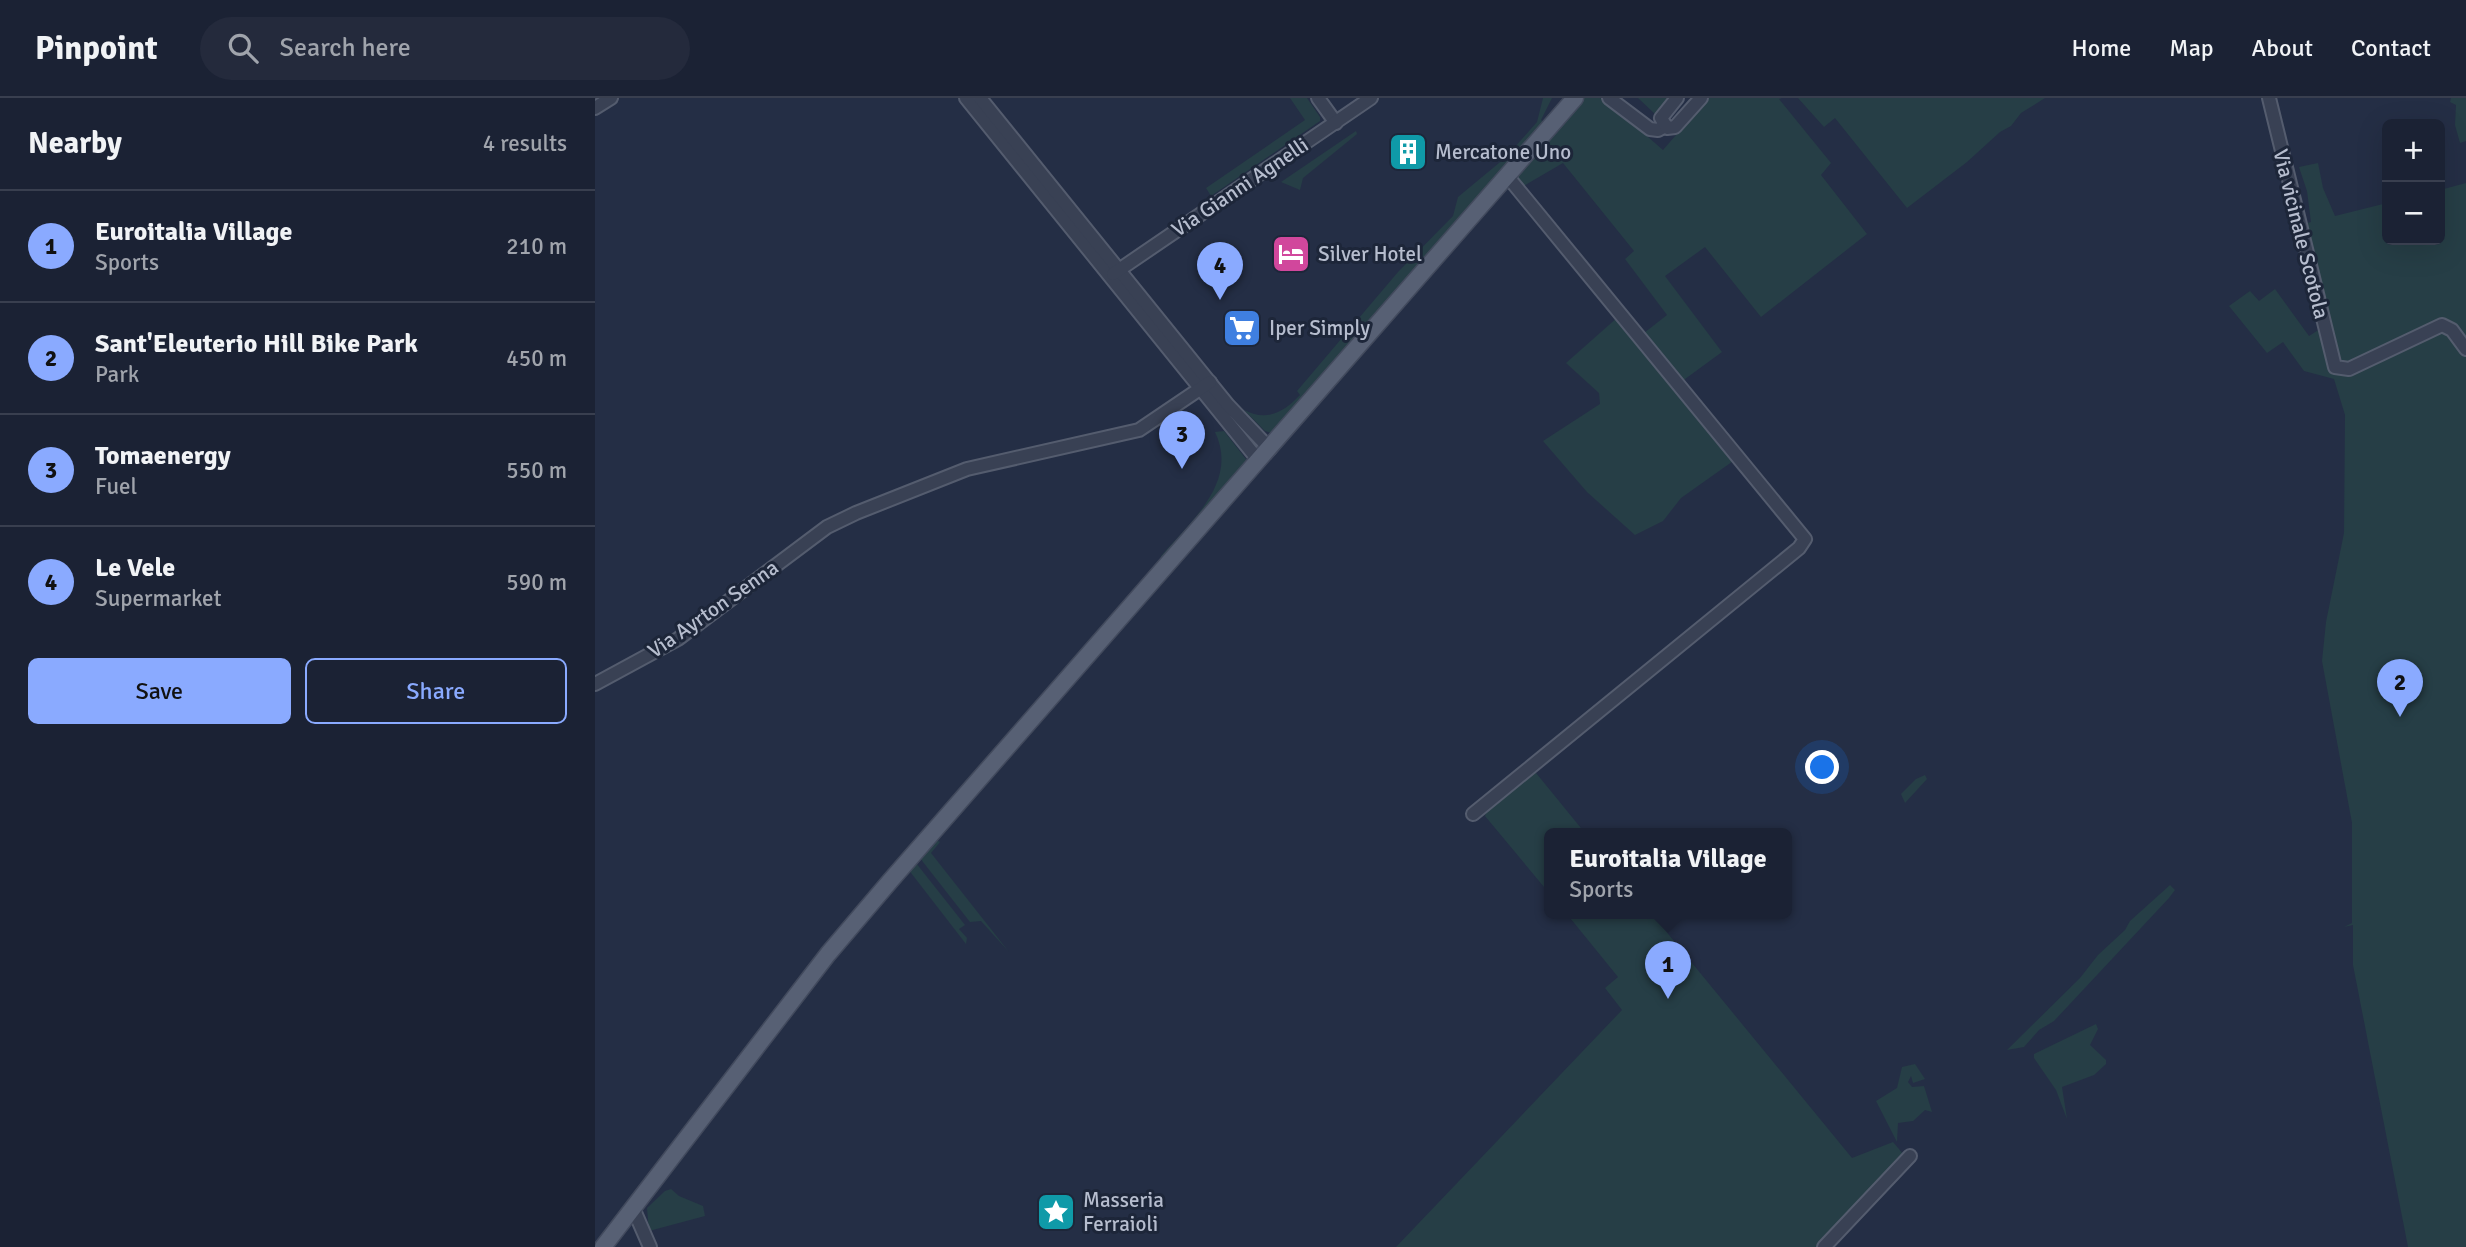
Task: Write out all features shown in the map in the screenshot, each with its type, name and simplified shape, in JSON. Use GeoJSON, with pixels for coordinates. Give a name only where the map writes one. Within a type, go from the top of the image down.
{"type":"FeatureCollection","features":[{"type":"Feature","properties":{"kind":"main road"},"geometry":{"type":"LineString","coordinates":[[1541,136],[1560,98]]}},
{"type":"Feature","properties":{"kind":"main road"},"geometry":{"type":"LineString","coordinates":[[603,1247],[828,954],[1575,98]]}},
{"type":"Feature","properties":{"kind":"street"},"geometry":{"type":"LineString","coordinates":[[595,107],[611,98]]}},
{"type":"Feature","properties":{"kind":"street"},"geometry":{"type":"LineString","coordinates":[[966,98],[1115,273]]}},
{"type":"Feature","properties":{"kind":"street"},"geometry":{"type":"LineString","coordinates":[[980,98],[1205,386],[1265,455]]}},
{"type":"Feature","properties":{"kind":"street"},"geometry":{"type":"LineString","coordinates":[[1318,98],[1336,123]]}},
{"type":"Feature","properties":{"kind":"street","name":"Via Gianni Agnelli"},"geometry":{"type":"LineString","coordinates":[[1115,273],[1371,98]]}},
{"type":"Feature","properties":{"kind":"street"},"geometry":{"type":"LineString","coordinates":[[1609,98],[1652,130],[1665,126],[1675,127],[1701,98]]}},
{"type":"Feature","properties":{"kind":"street"},"geometry":{"type":"LineString","coordinates":[[1619,98],[1628,111]]}},
{"type":"Feature","properties":{"kind":"street"},"geometry":{"type":"LineString","coordinates":[[1665,126],[1661,121],[1663,114],[1677,98]]}},
{"type":"Feature","properties":{"kind":"street","name":"Via vicinale Scotola"},"geometry":{"type":"LineString","coordinates":[[2269,98],[2324,328],[2338,369],[2354,368],[2442,325],[2452,330],[2466,349]]}},
{"type":"Feature","properties":{"kind":"street"},"geometry":{"type":"LineString","coordinates":[[1473,814],[1789,557],[1803,545],[1805,539],[1508,177]]}},
{"type":"Feature","properties":{"kind":"street","name":"Via Ayrton Senna"},"geometry":{"type":"LineString","coordinates":[[595,684],[678,639],[827,527],[919,486],[967,469],[1139,430],[1205,386]]}},
{"type":"Feature","properties":{"kind":"street"},"geometry":{"type":"LineString","coordinates":[[1824,1247],[1910,1156]]}},
{"type":"Feature","properties":{"kind":"street"},"geometry":{"type":"LineString","coordinates":[[633,1208],[650,1247]]}},
{"type":"Feature","properties":{"kind":"shaded area"},"geometry":{"type":"Polygon","coordinates":[[[1290,98],[1307,98],[1320,121],[1211,196],[1206,188],[1305,120],[1290,98]]]}},
{"type":"Feature","properties":{"kind":"shaded area"},"geometry":{"type":"Polygon","coordinates":[[[1543,98],[1552,98],[1541,120],[1544,122],[1274,434],[1265,431],[1244,410],[1268,415],[1288,406],[1300,395],[1297,391],[1398,272],[1453,216],[1458,197],[1505,158],[1537,122],[1543,98]]]}},
{"type":"Feature","properties":{"kind":"shaded area"},"geometry":{"type":"Polygon","coordinates":[[[1582,98],[1600,98],[1609,103],[1663,150],[1708,98],[1782,98],[1779,99],[1831,163],[1821,175],[1867,234],[1761,317],[1705,247],[1665,276],[1722,352],[1681,382],[1644,333],[1667,315],[1625,259],[1634,251],[1563,163],[1522,187],[1514,178],[1582,98]]]}},
{"type":"Feature","properties":{"kind":"shaded area"},"geometry":{"type":"Polygon","coordinates":[[[1638,98],[1670,98],[1656,115],[1638,98]]]}},
{"type":"Feature","properties":{"kind":"shaded area"},"geometry":{"type":"Polygon","coordinates":[[[1798,98],[2045,98],[2021,113],[2011,126],[1907,208],[1835,118],[1824,127],[1798,98]]]}},
{"type":"Feature","properties":{"kind":"shaded area"},"geometry":{"type":"Polygon","coordinates":[[[2451,98],[2466,98],[2466,141],[2460,143],[2455,125],[2456,105],[2450,102],[2451,98]]]}},
{"type":"Feature","properties":{"kind":"shaded area"},"geometry":{"type":"Polygon","coordinates":[[[1356,131],[1357,134],[1303,178],[1300,190],[1281,182],[1356,131]]]}},
{"type":"Feature","properties":{"kind":"shaded area"},"geometry":{"type":"Polygon","coordinates":[[[2318,163],[2323,188],[2335,216],[2382,204],[2382,245],[2445,245],[2445,189],[2466,183],[2466,1247],[2408,1247],[2353,965],[2353,925],[2344,927],[2352,923],[2352,823],[2322,661],[2326,622],[2344,533],[2345,415],[2334,379],[2304,371],[2283,342],[2267,353],[2229,306],[2250,291],[2259,301],[2275,289],[2309,336],[2320,329],[2303,224],[2311,222],[2307,191],[2299,167],[2318,163]]]}},
{"type":"Feature","properties":{"kind":"shaded area"},"geometry":{"type":"Polygon","coordinates":[[[1618,317],[1736,459],[1681,498],[1663,521],[1635,535],[1587,492],[1543,441],[1600,404],[1599,393],[1566,363],[1618,317]]]}},
{"type":"Feature","properties":{"kind":"shaded area"},"geometry":{"type":"Polygon","coordinates":[[[1224,431],[1249,463],[1160,565],[1161,556],[1198,515],[1216,484],[1221,468],[1221,450],[1215,432],[1224,431]]]}},
{"type":"Feature","properties":{"kind":"shaded area"},"geometry":{"type":"Polygon","coordinates":[[[1532,768],[1581,828],[1544,828],[1544,887],[1485,816],[1488,807],[1532,768]]]}},
{"type":"Feature","properties":{"kind":"shaded area"},"geometry":{"type":"Polygon","coordinates":[[[1925,775],[1927,779],[1905,803],[1901,794],[1916,779],[1925,775]]]}},
{"type":"Feature","properties":{"kind":"shaded area"},"geometry":{"type":"Polygon","coordinates":[[[936,840],[940,842],[931,853],[1009,952],[981,921],[970,922],[923,862],[920,857],[936,840]]]}},
{"type":"Feature","properties":{"kind":"shaded area"},"geometry":{"type":"Polygon","coordinates":[[[916,863],[965,925],[959,929],[967,938],[966,944],[908,869],[916,863]]]}},
{"type":"Feature","properties":{"kind":"shaded area"},"geometry":{"type":"Polygon","coordinates":[[[2170,885],[2175,890],[2169,898],[2054,1021],[2039,1030],[2024,1047],[2007,1050],[2080,978],[2098,955],[2125,930],[2130,921],[2170,885]]]}},
{"type":"Feature","properties":{"kind":"shaded area"},"geometry":{"type":"Polygon","coordinates":[[[1571,919],[1656,919],[1852,1158],[1893,1142],[1904,1155],[1816,1247],[1396,1247],[1622,1010],[1605,988],[1618,977],[1571,919]]]}},
{"type":"Feature","properties":{"kind":"shaded area"},"geometry":{"type":"Polygon","coordinates":[[[2096,1024],[2098,1029],[2090,1045],[2106,1060],[2106,1064],[2094,1075],[2062,1087],[2067,1119],[2056,1090],[2034,1054],[2096,1024]]]}},
{"type":"Feature","properties":{"kind":"shaded area"},"geometry":{"type":"Polygon","coordinates":[[[1915,1064],[1925,1079],[1913,1083],[1911,1076],[1908,1082],[1912,1087],[1924,1086],[1932,1112],[1925,1110],[1913,1121],[1898,1123],[1897,1142],[1876,1101],[1897,1088],[1902,1067],[1915,1064]]]}},
{"type":"Feature","properties":{"kind":"shaded area"},"geometry":{"type":"Polygon","coordinates":[[[671,1189],[679,1196],[703,1206],[705,1216],[649,1231],[647,1208],[665,1191],[671,1189]]]}},
{"type":"Feature","properties":{"kind":"place","name":"Mercatone Uno"},"geometry":{"type":"Point","coordinates":[1408,152]}},
{"type":"Feature","properties":{"kind":"place","name":"Silver Hotel"},"geometry":{"type":"Point","coordinates":[1291,254]}},
{"type":"Feature","properties":{"kind":"place","name":"Le Vele"},"geometry":{"type":"Point","coordinates":[1220,300]}},
{"type":"Feature","properties":{"kind":"place","name":"Iper Simply"},"geometry":{"type":"Point","coordinates":[1242,328]}},
{"type":"Feature","properties":{"kind":"place","name":"Tomaenergy"},"geometry":{"type":"Point","coordinates":[1182,469]}},
{"type":"Feature","properties":{"kind":"place","name":"Sant'Eleuterio Hill Bike Park"},"geometry":{"type":"Point","coordinates":[2400,717]}},
{"type":"Feature","properties":{"kind":"place","name":"Euroitalia Village"},"geometry":{"type":"Point","coordinates":[1668,999]}},
{"type":"Feature","properties":{"kind":"place","name":"Masseria Ferraioli"},"geometry":{"type":"Point","coordinates":[1056,1212]}}]}
